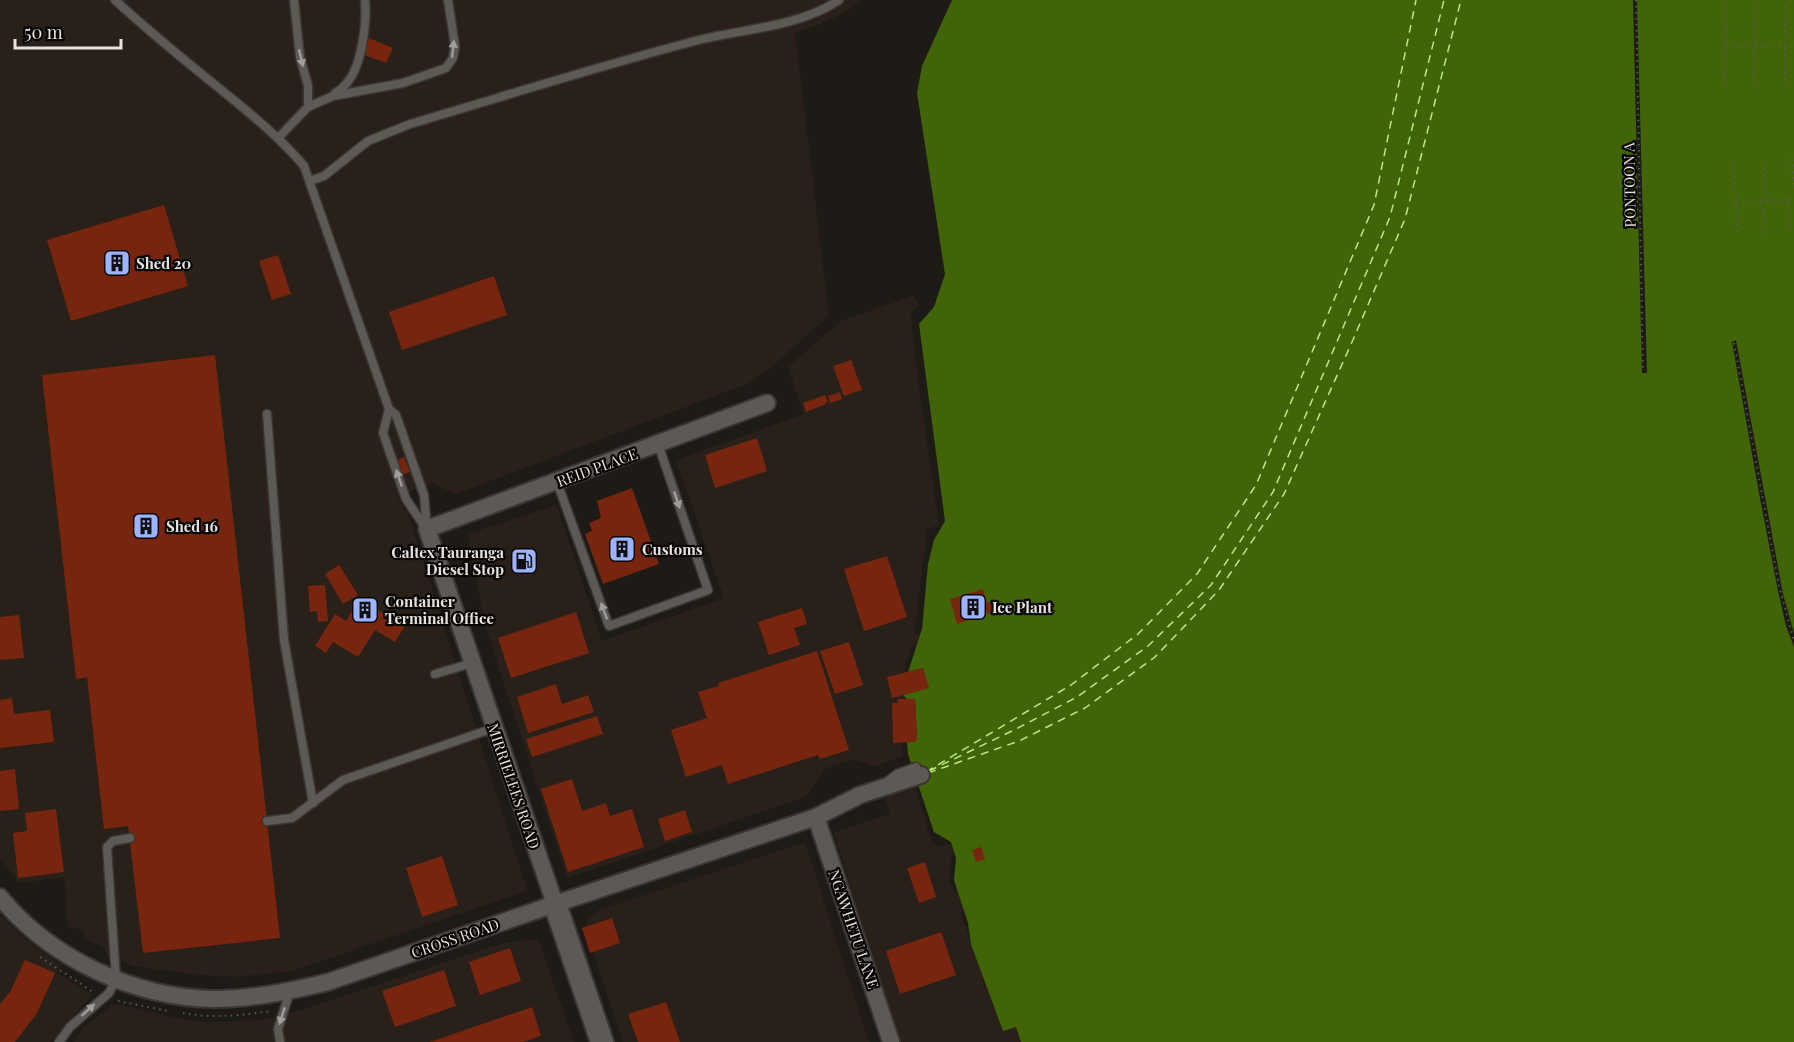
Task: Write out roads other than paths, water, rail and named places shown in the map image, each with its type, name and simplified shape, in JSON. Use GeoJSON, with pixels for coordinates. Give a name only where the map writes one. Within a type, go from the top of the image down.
{"type":"FeatureCollection","features":[{"type":"Feature","properties":{"kind":"main road","name":"MIRRIELEES ROAD"},"geometry":{"type":"LineString","coordinates":[[555,904],[602,1042]]}},
{"type":"Feature","properties":{"kind":"street","name":"REID PLACE"},"geometry":{"type":"LineString","coordinates":[[427,529],[767,403]]}},
{"type":"Feature","properties":{"kind":"street","name":"MIRRIELEES ROAD"},"geometry":{"type":"LineString","coordinates":[[427,529],[555,904]]}},
{"type":"Feature","properties":{"kind":"street","name":"CROSS ROAD"},"geometry":{"type":"LineString","coordinates":[[0,897],[26,924],[49,942],[86,966],[116,980],[179,996],[213,999],[251,997],[328,982],[816,817],[860,795],[919,771]]}},
{"type":"Feature","properties":{"kind":"street","name":"NGAWHETU LANE"},"geometry":{"type":"LineString","coordinates":[[816,817],[891,1042]]}},
{"type":"Feature","properties":{"kind":"lane"},"geometry":{"type":"LineString","coordinates":[[115,0],[278,138],[304,166],[389,409],[396,415],[424,495],[427,529]]}},
{"type":"Feature","properties":{"kind":"lane"},"geometry":{"type":"LineString","coordinates":[[294,0],[300,57],[308,86],[308,107]]}},
{"type":"Feature","properties":{"kind":"lane"},"geometry":{"type":"LineString","coordinates":[[333,96],[347,84],[355,69],[366,14],[365,0]]}},
{"type":"Feature","properties":{"kind":"lane"},"geometry":{"type":"LineString","coordinates":[[278,138],[308,107],[333,96],[403,83],[446,68],[453,58],[455,46],[448,0]]}},
{"type":"Feature","properties":{"kind":"lane"},"geometry":{"type":"LineString","coordinates":[[310,182],[324,176],[369,141],[410,124],[693,42],[801,19],[821,12],[839,0]]}},
{"type":"Feature","properties":{"kind":"lane"},"geometry":{"type":"LineString","coordinates":[[389,409],[383,433],[406,499],[427,529]]}},
{"type":"Feature","properties":{"kind":"lane"},"geometry":{"type":"LineString","coordinates":[[267,414],[284,640],[313,803]]}},
{"type":"Feature","properties":{"kind":"lane"},"geometry":{"type":"LineString","coordinates":[[557,482],[609,626],[708,590],[658,444]]}},
{"type":"Feature","properties":{"kind":"lane"},"geometry":{"type":"LineString","coordinates":[[435,674],[472,663]]}},
{"type":"Feature","properties":{"kind":"lane"},"geometry":{"type":"LineString","coordinates":[[267,821],[292,818],[343,780],[494,728]]}},
{"type":"Feature","properties":{"kind":"lane"},"geometry":{"type":"LineString","coordinates":[[59,1042],[70,1027],[109,993],[116,980],[107,848],[113,841],[130,838]]}},
{"type":"Feature","properties":{"kind":"lane"},"geometry":{"type":"LineString","coordinates":[[280,1042],[278,1029],[290,991]]}},
{"type":"Feature","properties":{"kind":"place","name":"Shed 20"},"geometry":{"type":"Point","coordinates":[117,263]}},
{"type":"Feature","properties":{"kind":"place","name":"Shed 16"},"geometry":{"type":"Point","coordinates":[146,526]}},
{"type":"Feature","properties":{"kind":"place","name":"Customs"},"geometry":{"type":"Point","coordinates":[622,549]}},
{"type":"Feature","properties":{"kind":"place","name":"Caltex Tauranga Diesel Stop"},"geometry":{"type":"Point","coordinates":[524,561]}},
{"type":"Feature","properties":{"kind":"place","name":"Ice Plant"},"geometry":{"type":"Point","coordinates":[973,607]}},
{"type":"Feature","properties":{"kind":"place","name":"Container Terminal Office"},"geometry":{"type":"Point","coordinates":[365,610]}}]}
